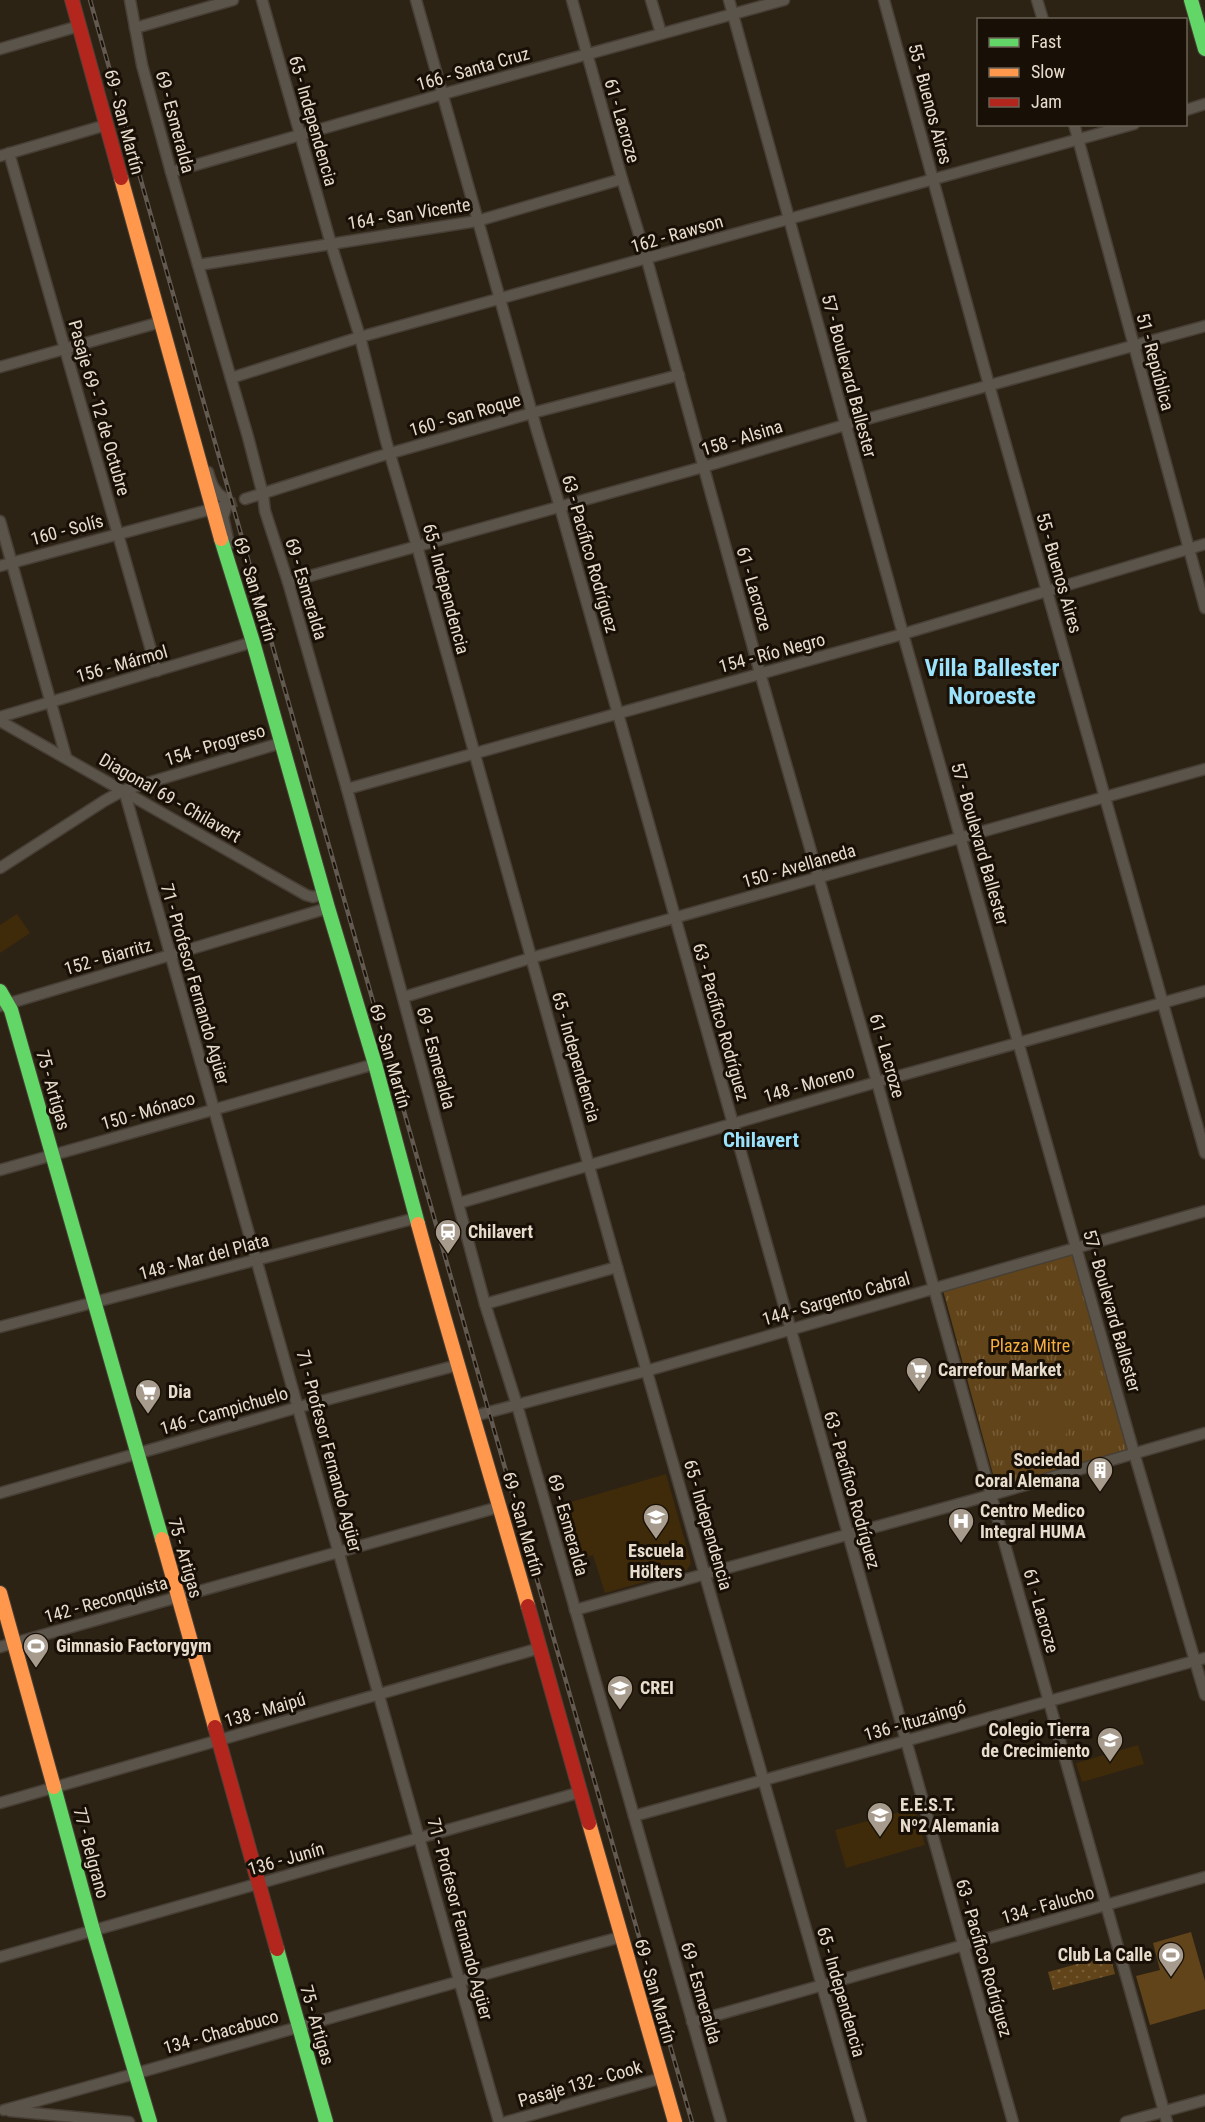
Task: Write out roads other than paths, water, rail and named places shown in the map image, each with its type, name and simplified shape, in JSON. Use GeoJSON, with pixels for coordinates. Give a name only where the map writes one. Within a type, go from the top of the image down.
{"type":"FeatureCollection","features":[{"type":"Feature","properties":{"kind":"street","name":"69 - San Martín"},"geometry":{"type":"LineString","coordinates":[[72,0],[212,510],[253,642],[328,908],[375,1064],[416,1218],[675,2122]]}},
{"type":"Feature","properties":{"kind":"street","name":"69 - Esmeralda"},"geometry":{"type":"LineString","coordinates":[[130,0],[142,65],[171,172],[248,437],[265,511],[288,582],[347,789],[485,1304],[517,1405],[721,2122]]}},
{"type":"Feature","properties":{"kind":"street"},"geometry":{"type":"LineString","coordinates":[[135,28],[233,0]]}},
{"type":"Feature","properties":{"kind":"street","name":"65 - Independencia"},"geometry":{"type":"LineString","coordinates":[[262,0],[331,244],[360,337],[390,453],[646,1371],[861,2122]]}},
{"type":"Feature","properties":{"kind":"street","name":"63 - Pacífico Rodríguez"},"geometry":{"type":"LineString","coordinates":[[416,0],[1013,2122]]}},
{"type":"Feature","properties":{"kind":"street","name":"61 - Lacroze"},"geometry":{"type":"LineString","coordinates":[[572,0],[622,180],[647,260],[760,673],[877,1082],[1166,2117]]}},
{"type":"Feature","properties":{"kind":"street"},"geometry":{"type":"LineString","coordinates":[[651,0],[662,33]]}},
{"type":"Feature","properties":{"kind":"street","name":"57 - Boulevard Ballester"},"geometry":{"type":"LineString","coordinates":[[729,0],[903,634],[1020,1042],[1134,1453],[1201,1659],[1205,1695]]}},
{"type":"Feature","properties":{"kind":"street","name":"166 - Santa Cruz"},"geometry":{"type":"LineString","coordinates":[[171,172],[784,0]]}},
{"type":"Feature","properties":{"kind":"street","name":"55 - Buenos Aires"},"geometry":{"type":"LineString","coordinates":[[884,0],[989,385],[1205,1153]]}},
{"type":"Feature","properties":{"kind":"street"},"geometry":{"type":"LineString","coordinates":[[1037,0],[1042,18]]}},
{"type":"Feature","properties":{"kind":"street"},"geometry":{"type":"LineString","coordinates":[[1191,0],[1205,49]]}},
{"type":"Feature","properties":{"kind":"street"},"geometry":{"type":"LineString","coordinates":[[0,49],[79,26]]}},
{"type":"Feature","properties":{"kind":"street"},"geometry":{"type":"LineString","coordinates":[[1187,109],[1205,104]]}},
{"type":"Feature","properties":{"kind":"street"},"geometry":{"type":"LineString","coordinates":[[4,154],[106,125]]}},
{"type":"Feature","properties":{"kind":"street","name":"51 - República"},"geometry":{"type":"LineString","coordinates":[[1074,126],[1205,608]]}},
{"type":"Feature","properties":{"kind":"street","name":"162 - Rawson"},"geometry":{"type":"LineString","coordinates":[[231,378],[360,337],[647,260],[790,218],[1127,126]]}},
{"type":"Feature","properties":{"kind":"street","name":"Pasaje 69 - 12 de Octubre"},"geometry":{"type":"LineString","coordinates":[[4,154],[66,350],[157,671]]}},
{"type":"Feature","properties":{"kind":"street","name":"164 - San Vicente"},"geometry":{"type":"LineString","coordinates":[[198,265],[477,221],[622,180]]}},
{"type":"Feature","properties":{"kind":"street"},"geometry":{"type":"LineString","coordinates":[[0,367],[161,322]]}},
{"type":"Feature","properties":{"kind":"street","name":"158 - Alsina"},"geometry":{"type":"LineString","coordinates":[[288,582],[703,467],[845,424],[1205,326]]}},
{"type":"Feature","properties":{"kind":"street","name":"160 - San Roque"},"geometry":{"type":"LineString","coordinates":[[248,437],[246,449],[254,485],[244,496],[263,495],[390,453],[679,375]]}},
{"type":"Feature","properties":{"kind":"street"},"geometry":{"type":"LineString","coordinates":[[195,447],[203,459],[210,482],[226,502],[223,517],[232,557],[230,568]]}},
{"type":"Feature","properties":{"kind":"street","name":"160 - Solís"},"geometry":{"type":"LineString","coordinates":[[0,566],[212,510],[226,502]]}},
{"type":"Feature","properties":{"kind":"street"},"geometry":{"type":"LineString","coordinates":[[0,521],[66,757]]}},
{"type":"Feature","properties":{"kind":"street","name":"154 - Río Negro"},"geometry":{"type":"LineString","coordinates":[[347,789],[903,634],[1205,544]]}},
{"type":"Feature","properties":{"kind":"street","name":"156 - Mármol"},"geometry":{"type":"LineString","coordinates":[[0,719],[253,642]]}},
{"type":"Feature","properties":{"kind":"street","name":"Diagonal 69 - Chilavert"},"geometry":{"type":"LineString","coordinates":[[0,719],[306,895],[313,897],[324,894]]}},
{"type":"Feature","properties":{"kind":"street","name":"154 - Progreso"},"geometry":{"type":"LineString","coordinates":[[0,868],[124,790],[281,742]]}},
{"type":"Feature","properties":{"kind":"street","name":"150 - Avellaneda"},"geometry":{"type":"LineString","coordinates":[[404,997],[531,958],[1205,769]]}},
{"type":"Feature","properties":{"kind":"street","name":"71 - Profesor Fernando Agüer"},"geometry":{"type":"LineString","coordinates":[[124,790],[421,1837],[499,2122]]}},
{"type":"Feature","properties":{"kind":"street","name":"152 - Biarritz"},"geometry":{"type":"LineString","coordinates":[[4,1005],[328,908]]}},
{"type":"Feature","properties":{"kind":"street","name":"75 - Artigas"},"geometry":{"type":"LineString","coordinates":[[0,991],[96,1303],[257,1884],[326,2122]]}},
{"type":"Feature","properties":{"kind":"street","name":"148 - Moreno"},"geometry":{"type":"LineString","coordinates":[[459,1203],[877,1082],[1205,991]]}},
{"type":"Feature","properties":{"kind":"street","name":"150 - Mónaco"},"geometry":{"type":"LineString","coordinates":[[0,1170],[375,1064]]}},
{"type":"Feature","properties":{"kind":"street","name":"144 - Sargento Cabral"},"geometry":{"type":"LineString","coordinates":[[474,1416],[646,1371],[1205,1211]]}},
{"type":"Feature","properties":{"kind":"street","name":"148 - Mar del Plata"},"geometry":{"type":"LineString","coordinates":[[0,1327],[416,1218]]}},
{"type":"Feature","properties":{"kind":"street"},"geometry":{"type":"LineString","coordinates":[[485,1304],[617,1267]]}},
{"type":"Feature","properties":{"kind":"street","name":"146 - Campichuelo"},"geometry":{"type":"LineString","coordinates":[[0,1492],[299,1407],[458,1365]]}},
{"type":"Feature","properties":{"kind":"street"},"geometry":{"type":"LineString","coordinates":[[575,1611],[1205,1433]]}},
{"type":"Feature","properties":{"kind":"street","name":"142 - Reconquista"},"geometry":{"type":"LineString","coordinates":[[0,1647],[499,1507]]}},
{"type":"Feature","properties":{"kind":"street","name":"77 - Belgrano"},"geometry":{"type":"LineString","coordinates":[[0,1593],[93,1930],[150,2122]]}},
{"type":"Feature","properties":{"kind":"street","name":"138 - Maipú"},"geometry":{"type":"LineString","coordinates":[[0,1803],[540,1648]]}},
{"type":"Feature","properties":{"kind":"street","name":"136 - Ituzaingó"},"geometry":{"type":"LineString","coordinates":[[634,1816],[1201,1659]]}},
{"type":"Feature","properties":{"kind":"street","name":"136 - Junín"},"geometry":{"type":"LineString","coordinates":[[0,1957],[581,1792]]}},
{"type":"Feature","properties":{"kind":"street","name":"134 - Falucho"},"geometry":{"type":"LineString","coordinates":[[692,2022],[1205,1877]]}},
{"type":"Feature","properties":{"kind":"street","name":"134 - Chacabuco"},"geometry":{"type":"LineString","coordinates":[[2,2110],[136,2074],[460,1980],[621,1937]]}},
{"type":"Feature","properties":{"kind":"street","name":"Pasaje 132 - Cook"},"geometry":{"type":"LineString","coordinates":[[506,2122],[662,2078]]}},
{"type":"Feature","properties":{"kind":"street"},"geometry":{"type":"LineString","coordinates":[[1126,2122],[1166,2117],[1205,2100]]}},
{"type":"Feature","properties":{"kind":"street"},"geometry":{"type":"LineString","coordinates":[[2,2110],[129,2122]]}},
{"type":"Feature","properties":{"kind":"tunnel"},"geometry":{"type":"LineString","coordinates":[[227,505],[245,499]]}},
{"type":"Feature","properties":{"kind":"railway"},"geometry":{"type":"LineString","coordinates":[[90,0],[692,2122]]}},
{"type":"Feature","properties":{"kind":"place","name":"Chilavert"},"geometry":{"type":"Point","coordinates":[448,1255]}},
{"type":"Feature","properties":{"kind":"place","name":"Carrefour Market"},"geometry":{"type":"Point","coordinates":[919,1393]}},
{"type":"Feature","properties":{"kind":"place","name":"Dia"},"geometry":{"type":"Point","coordinates":[148,1415]}},
{"type":"Feature","properties":{"kind":"place","name":"Sociedad Coral Alemana"},"geometry":{"type":"Point","coordinates":[1100,1493]}},
{"type":"Feature","properties":{"kind":"place","name":"Escuela Hölters"},"geometry":{"type":"Point","coordinates":[656,1540]}},
{"type":"Feature","properties":{"kind":"place","name":"Centro Medico Integral HUMA"},"geometry":{"type":"Point","coordinates":[961,1544]}},
{"type":"Feature","properties":{"kind":"place","name":"Gimnasio Factorygym"},"geometry":{"type":"Point","coordinates":[36,1669]}},
{"type":"Feature","properties":{"kind":"place","name":"CREI"},"geometry":{"type":"Point","coordinates":[620,1711]}},
{"type":"Feature","properties":{"kind":"place","name":"Colegio Tierra de Crecimiento"},"geometry":{"type":"Point","coordinates":[1110,1763]}},
{"type":"Feature","properties":{"kind":"place","name":"E.E.S.T. Nº2 Alemania"},"geometry":{"type":"Point","coordinates":[880,1838]}},
{"type":"Feature","properties":{"kind":"place","name":"Club La Calle"},"geometry":{"type":"Point","coordinates":[1171,1978]}},
{"type":"Feature","properties":{"kind":"district","name":"Villa Ballester Noroeste"},"geometry":{"type":"Point","coordinates":[992,682]}},
{"type":"Feature","properties":{"kind":"district","name":"Chilavert"},"geometry":{"type":"Point","coordinates":[761,1140]}},
{"type":"Feature","properties":{"kind":"park label","name":"Plaza Mitre"},"geometry":{"type":"Point","coordinates":[1030,1346]}}]}
